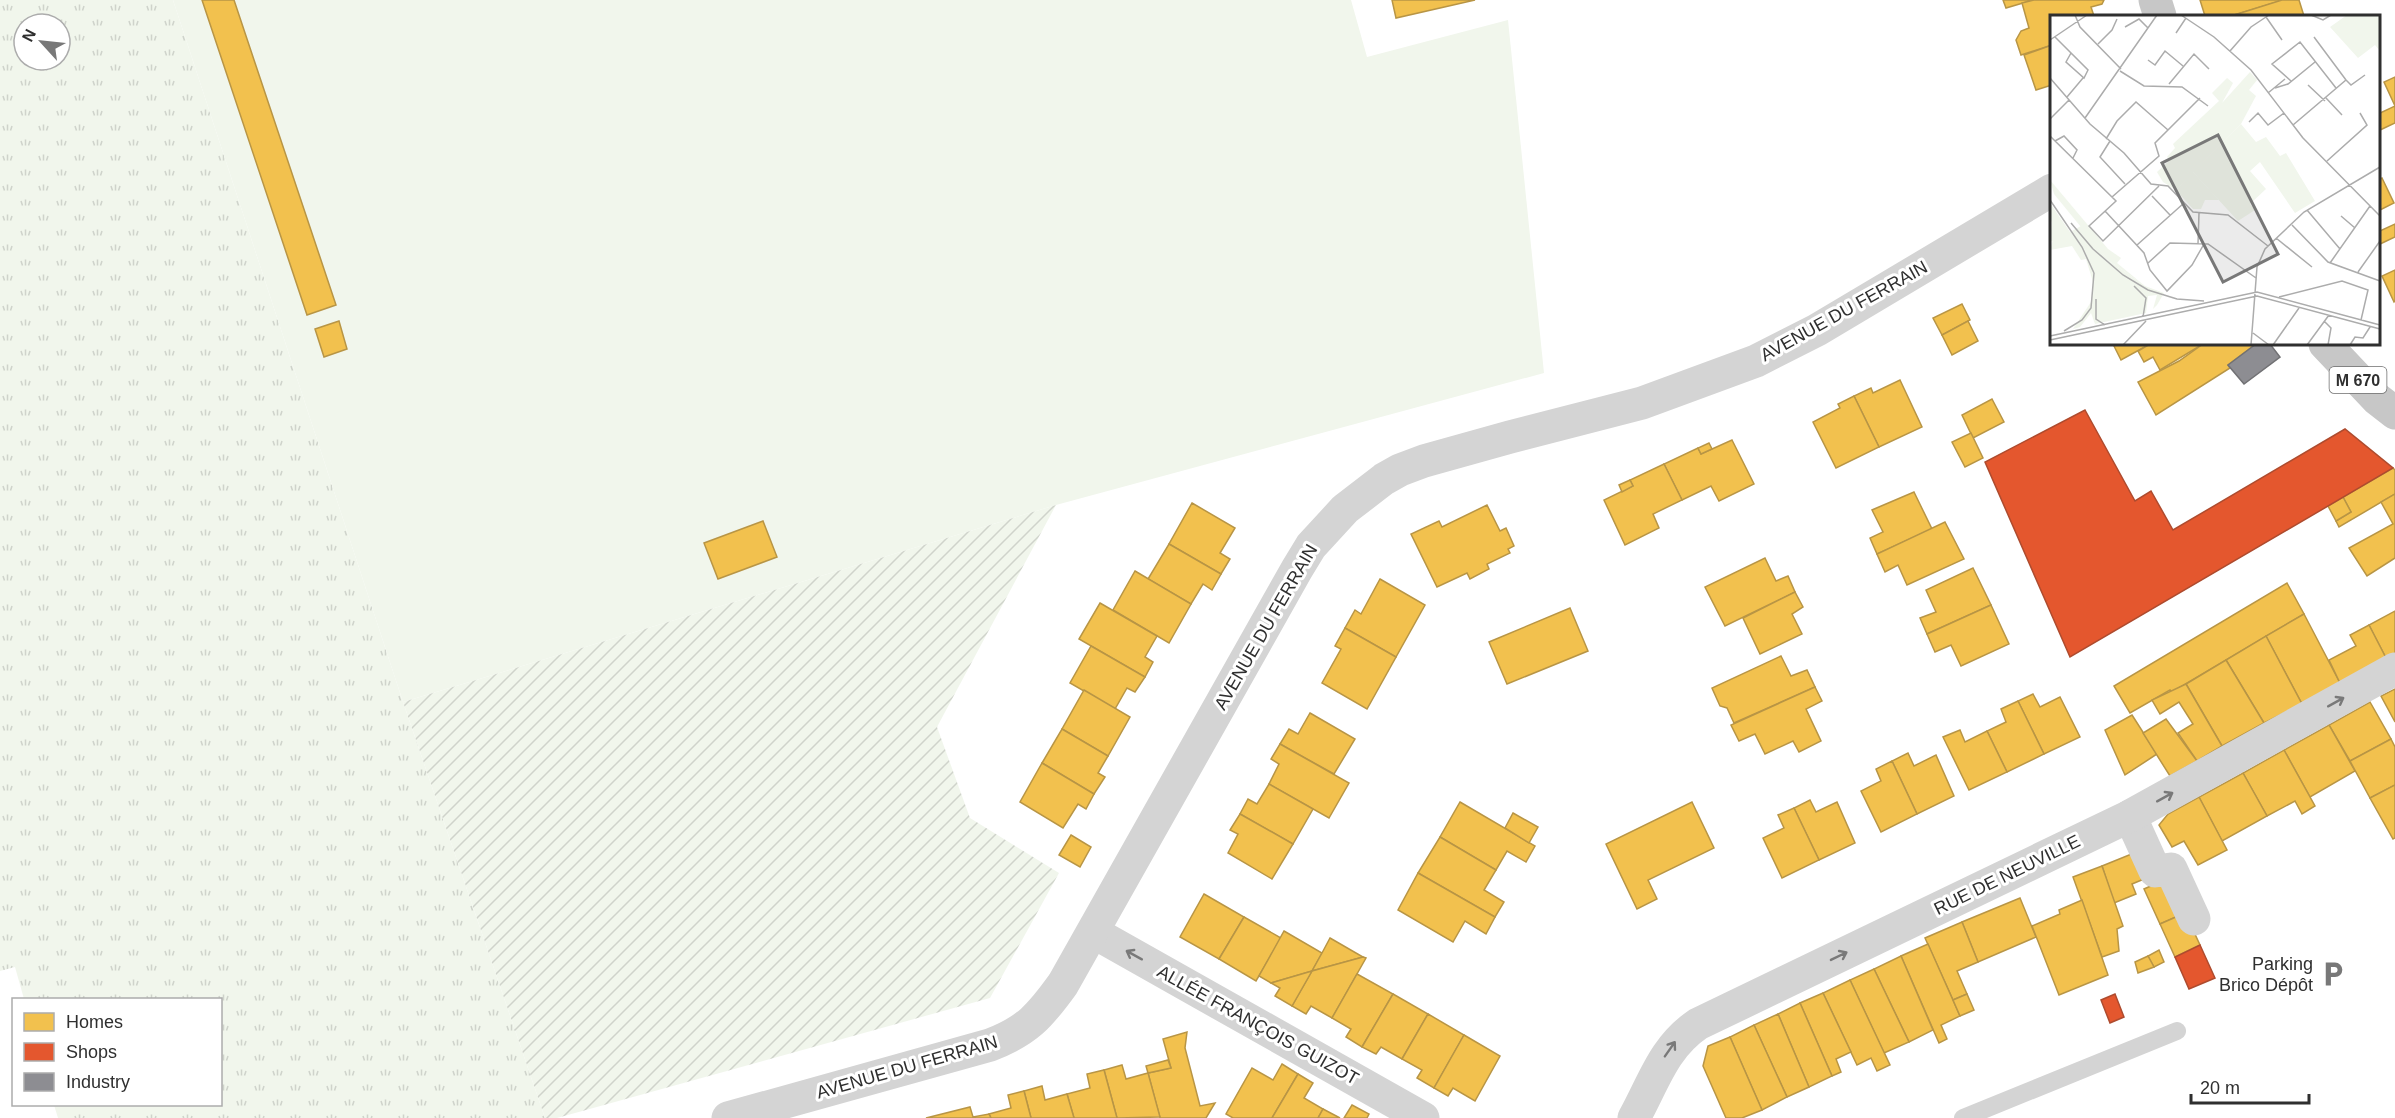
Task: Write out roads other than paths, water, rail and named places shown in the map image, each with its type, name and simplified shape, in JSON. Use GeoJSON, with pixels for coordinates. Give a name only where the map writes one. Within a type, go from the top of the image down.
{"type":"FeatureCollection","features":[{"type":"Feature","properties":{"kind":"main road"},"geometry":{"type":"LineString","coordinates":[[2154,0],[2160,15]]}},
{"type":"Feature","properties":{"kind":"main road","name":"M 670"},"geometry":{"type":"LineString","coordinates":[[2326,345],[2377,399],[2395,413]]}},
{"type":"Feature","properties":{"kind":"street","name":"AVENUE DU FERRAIN"},"geometry":{"type":"LineString","coordinates":[[728,1118],[813,1106],[990,1045],[1013,1036],[1031,1023],[1063,984],[1297,568],[1311,546],[1328,526],[1364,493],[1384,479],[1424,461],[1642,403],[1756,361],[1817,330],[2050,191]]}},
{"type":"Feature","properties":{"kind":"street","name":"RUE DE NEUVILLE"},"geometry":{"type":"LineString","coordinates":[[1644,1112],[1669,1049],[1683,1034],[1698,1024],[2130,816],[2395,669]]}},
{"type":"Feature","properties":{"kind":"street"},"geometry":{"type":"LineString","coordinates":[[2130,816],[2155,871],[2171,869],[2194,919]]}},
{"type":"Feature","properties":{"kind":"street","name":"ALLÉE FRANÇOIS GUIZOT"},"geometry":{"type":"LineString","coordinates":[[1093,932],[1423,1118]]}},
{"type":"Feature","properties":{"kind":"lane"},"geometry":{"type":"LineString","coordinates":[[1963,1118],[2177,1031]]}},
{"type":"Feature","properties":{"kind":"place","name":"Parking Brico Dépôt"},"geometry":{"type":"Point","coordinates":[2333,974]}}]}
